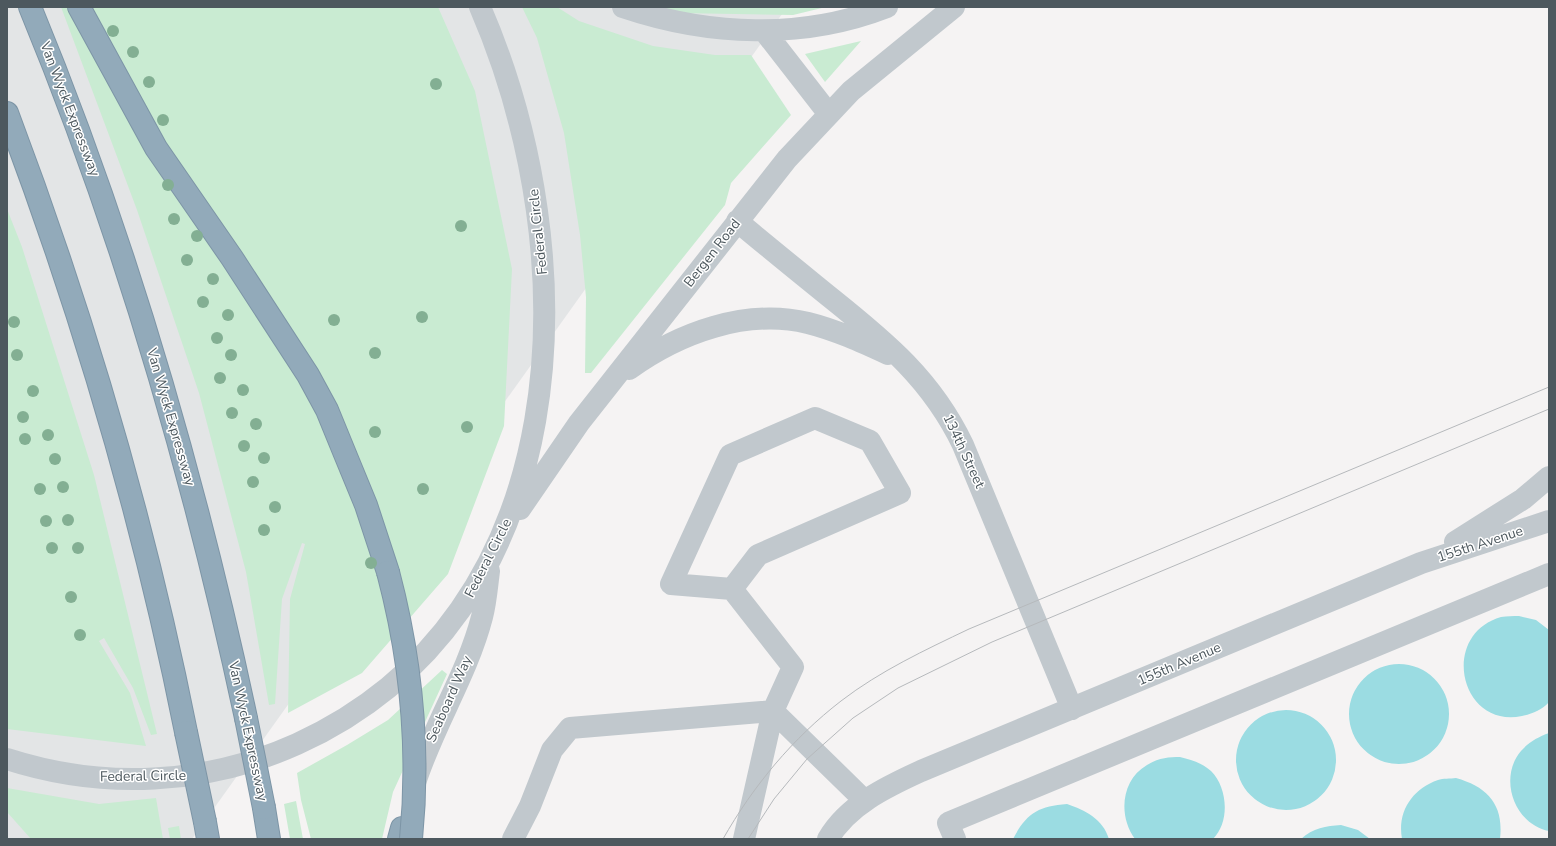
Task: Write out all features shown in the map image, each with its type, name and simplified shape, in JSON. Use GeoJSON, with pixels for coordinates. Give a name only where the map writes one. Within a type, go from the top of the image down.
{"type":"FeatureCollection","features":[{"type":"Feature","properties":{"kind":"highway","name":"Van Wyck Expressway"},"geometry":{"type":"LineString","coordinates":[[30,7],[70,106],[104,203],[152,349],[208,550],[246,718],[269,839]]}},
{"type":"Feature","properties":{"kind":"highway"},"geometry":{"type":"LineString","coordinates":[[79,7],[156,148],[232,258],[308,375],[327,410],[366,505],[388,572],[400,618],[410,684],[414,741],[414,807],[403,836]]}},
{"type":"Feature","properties":{"kind":"highway"},"geometry":{"type":"LineString","coordinates":[[7,113],[68,285],[126,477],[157,598],[207,831]]}},
{"type":"Feature","properties":{"kind":"street","name":"Federal Circle"},"geometry":{"type":"LineString","coordinates":[[7,759],[36,767],[88,776],[167,779],[192,776],[230,768],[291,747],[343,720],[399,679],[431,646],[464,604],[505,531],[527,461],[538,410],[544,358],[545,309],[539,230],[530,166],[507,80],[480,7]]}},
{"type":"Feature","properties":{"kind":"street"},"geometry":{"type":"LineString","coordinates":[[623,7],[667,20],[705,27],[765,32],[820,27],[847,21],[887,7]]}},
{"type":"Feature","properties":{"kind":"street","name":"Bergen Road"},"geometry":{"type":"LineString","coordinates":[[505,531],[579,423],[786,160],[828,113],[872,72],[954,7]]}},
{"type":"Feature","properties":{"kind":"street"},"geometry":{"type":"LineString","coordinates":[[765,32],[828,113]]}},
{"type":"Feature","properties":{"kind":"street","name":"134th Street"},"geometry":{"type":"LineString","coordinates":[[737,221],[875,333],[907,362],[938,400],[954,426],[1072,709]]}},
{"type":"Feature","properties":{"kind":"street"},"geometry":{"type":"LineString","coordinates":[[612,381],[639,361],[674,340],[727,324],[760,320],[787,320],[823,327],[907,362]]}},
{"type":"Feature","properties":{"kind":"street"},"geometry":{"type":"LineString","coordinates":[[732,589],[758,555],[900,493],[870,441],[815,418],[730,455],[671,584],[732,589],[793,667],[773,711],[744,839]]}},
{"type":"Feature","properties":{"kind":"street"},"geometry":{"type":"LineString","coordinates":[[1421,563],[1504,513],[1549,477]]}},
{"type":"Feature","properties":{"kind":"street","name":"155th Avenue"},"geometry":{"type":"LineString","coordinates":[[828,839],[852,811],[865,801],[921,771],[1421,563],[1549,521]]}},
{"type":"Feature","properties":{"kind":"street","name":"Seaboard Way"},"geometry":{"type":"LineString","coordinates":[[403,836],[419,770],[471,650],[482,616],[492,556]]}},
{"type":"Feature","properties":{"kind":"street"},"geometry":{"type":"LineString","coordinates":[[955,839],[948,823],[1549,574]]}},
{"type":"Feature","properties":{"kind":"street"},"geometry":{"type":"LineString","coordinates":[[513,839],[530,806],[552,750],[570,728],[773,711],[865,801]]}},
{"type":"Feature","properties":{"kind":"shaded area"},"geometry":{"type":"Polygon","coordinates":[[[7,7],[787,7],[192,839],[7,839],[7,7]]]}},
{"type":"Feature","properties":{"kind":"green space"},"geometry":{"type":"Polygon","coordinates":[[[61,7],[438,7],[475,91],[512,269],[504,426],[448,574],[362,673],[288,713],[290,599],[305,544],[302,543],[282,599],[275,704],[269,705],[246,572],[199,393],[137,210],[61,7]]]}},
{"type":"Feature","properties":{"kind":"green space"},"geometry":{"type":"Polygon","coordinates":[[[522,7],[557,7],[579,21],[653,46],[715,55],[751,55],[791,115],[731,183],[725,205],[591,373],[585,373],[586,297],[580,235],[564,133],[537,38],[522,7]]]}},
{"type":"Feature","properties":{"kind":"green space"},"geometry":{"type":"Polygon","coordinates":[[[659,7],[826,7],[793,15],[677,13],[659,7]]]}},
{"type":"Feature","properties":{"kind":"green space"},"geometry":{"type":"Polygon","coordinates":[[[861,41],[825,82],[805,54],[861,41]]]}},
{"type":"Feature","properties":{"kind":"green space"},"geometry":{"type":"Polygon","coordinates":[[[7,209],[22,247],[94,475],[157,734],[151,735],[133,688],[104,638],[99,641],[130,693],[146,746],[7,729],[7,209]]]}},
{"type":"Feature","properties":{"kind":"green space"},"geometry":{"type":"Polygon","coordinates":[[[442,670],[447,674],[393,792],[382,839],[311,839],[301,800],[297,773],[388,720],[442,670]]]}},
{"type":"Feature","properties":{"kind":"green space"},"geometry":{"type":"Polygon","coordinates":[[[7,788],[99,804],[156,798],[163,839],[31,839],[7,812],[7,788]]]}},
{"type":"Feature","properties":{"kind":"green space"},"geometry":{"type":"Polygon","coordinates":[[[296,801],[303,839],[290,839],[284,804],[296,801]]]}},
{"type":"Feature","properties":{"kind":"green space"},"geometry":{"type":"Polygon","coordinates":[[[179,826],[181,839],[170,839],[168,828],[179,826]]]}},
{"type":"Feature","properties":{"kind":"water"},"geometry":{"type":"Polygon","coordinates":[[[1519,616],[1536,620],[1549,630],[1549,702],[1537,711],[1529,714],[1522,716],[1501,716],[1484,709],[1472,695],[1465,678],[1464,660],[1469,642],[1482,627],[1501,617],[1519,616]]]}},
{"type":"Feature","properties":{"kind":"water"},"geometry":{"type":"Polygon","coordinates":[[[1399,664],[1418,667],[1435,678],[1446,695],[1449,714],[1446,733],[1435,750],[1418,761],[1399,764],[1380,761],[1363,750],[1352,733],[1349,714],[1352,695],[1363,678],[1380,667],[1399,664]]]}},
{"type":"Feature","properties":{"kind":"water"},"geometry":{"type":"Polygon","coordinates":[[[1286,710],[1305,713],[1322,724],[1333,741],[1336,760],[1333,779],[1322,796],[1305,807],[1286,810],[1267,807],[1250,796],[1239,779],[1236,760],[1239,741],[1250,724],[1267,713],[1286,710]]]}},
{"type":"Feature","properties":{"kind":"water"},"geometry":{"type":"Polygon","coordinates":[[[1549,733],[1549,831],[1537,827],[1519,810],[1513,798],[1511,774],[1514,762],[1521,751],[1534,740],[1549,733]]]}},
{"type":"Feature","properties":{"kind":"water"},"geometry":{"type":"Polygon","coordinates":[[[1180,757],[1204,766],[1217,778],[1224,796],[1225,805],[1222,824],[1218,832],[1213,839],[1135,839],[1126,820],[1124,809],[1127,789],[1138,772],[1147,765],[1164,758],[1180,757]]]}},
{"type":"Feature","properties":{"kind":"water"},"geometry":{"type":"Polygon","coordinates":[[[1456,778],[1477,787],[1492,799],[1499,816],[1501,827],[1500,839],[1402,839],[1401,829],[1404,811],[1414,796],[1421,789],[1438,780],[1456,778]]]}},
{"type":"Feature","properties":{"kind":"water"},"geometry":{"type":"Polygon","coordinates":[[[1067,804],[1087,812],[1098,821],[1109,839],[1013,839],[1023,823],[1034,813],[1048,807],[1067,804]]]}},
{"type":"Feature","properties":{"kind":"water"},"geometry":{"type":"Polygon","coordinates":[[[1341,825],[1358,830],[1370,839],[1301,839],[1310,832],[1320,828],[1341,825]]]}},
{"type":"Feature","properties":{"kind":"tram line"},"geometry":{"type":"LineString","coordinates":[[723,839],[747,800],[790,747],[823,715],[841,701],[871,680],[903,662],[969,629],[1549,387]]}},
{"type":"Feature","properties":{"kind":"tram line"},"geometry":{"type":"LineString","coordinates":[[748,839],[774,799],[807,759],[853,718],[898,688],[992,642],[1549,409]]}}]}
